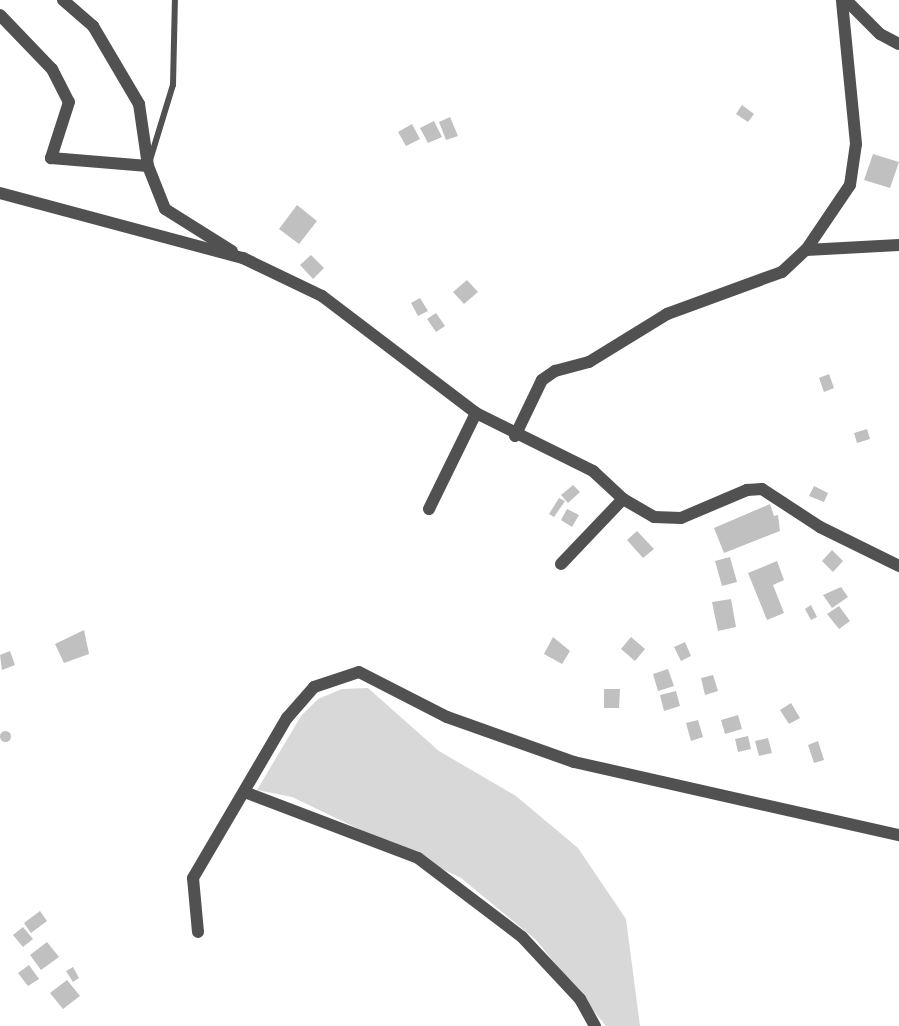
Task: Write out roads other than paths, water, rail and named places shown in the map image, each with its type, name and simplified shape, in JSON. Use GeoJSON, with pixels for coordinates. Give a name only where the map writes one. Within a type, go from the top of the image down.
{"type":"FeatureCollection","features":[{"type":"Feature","properties":{"kind":"street"},"geometry":{"type":"LineString","coordinates":[[63,0],[93,26],[139,104],[148,166],[165,209],[243,258],[322,296],[476,413],[515,436],[593,471],[624,499],[654,517],[681,518],[747,490],[762,489],[820,527],[899,566]]}},
{"type":"Feature","properties":{"kind":"street"},"geometry":{"type":"LineString","coordinates":[[844,0],[880,34],[899,44]]}},
{"type":"Feature","properties":{"kind":"street"},"geometry":{"type":"LineString","coordinates":[[515,436],[542,380],[555,371],[589,362],[667,314],[782,272],[806,250],[850,185],[856,144],[844,0]]}},
{"type":"Feature","properties":{"kind":"street"},"geometry":{"type":"LineString","coordinates":[[0,15],[52,69],[69,102],[51,158],[148,166]]}},
{"type":"Feature","properties":{"kind":"street"},"geometry":{"type":"LineString","coordinates":[[0,193],[243,258]]}},
{"type":"Feature","properties":{"kind":"street"},"geometry":{"type":"LineString","coordinates":[[806,250],[899,245]]}},
{"type":"Feature","properties":{"kind":"street"},"geometry":{"type":"LineString","coordinates":[[429,509],[476,413]]}},
{"type":"Feature","properties":{"kind":"street"},"geometry":{"type":"LineString","coordinates":[[561,564],[624,499]]}},
{"type":"Feature","properties":{"kind":"street"},"geometry":{"type":"LineString","coordinates":[[198,932],[193,878],[247,793],[287,718],[314,687],[359,672],[447,717],[574,762],[899,835]]}},
{"type":"Feature","properties":{"kind":"street"},"geometry":{"type":"LineString","coordinates":[[247,793],[418,858],[522,937],[580,999],[595,1026]]}},
{"type":"Feature","properties":{"kind":"lane"},"geometry":{"type":"LineString","coordinates":[[148,166],[173,85],[175,0]]}}]}
